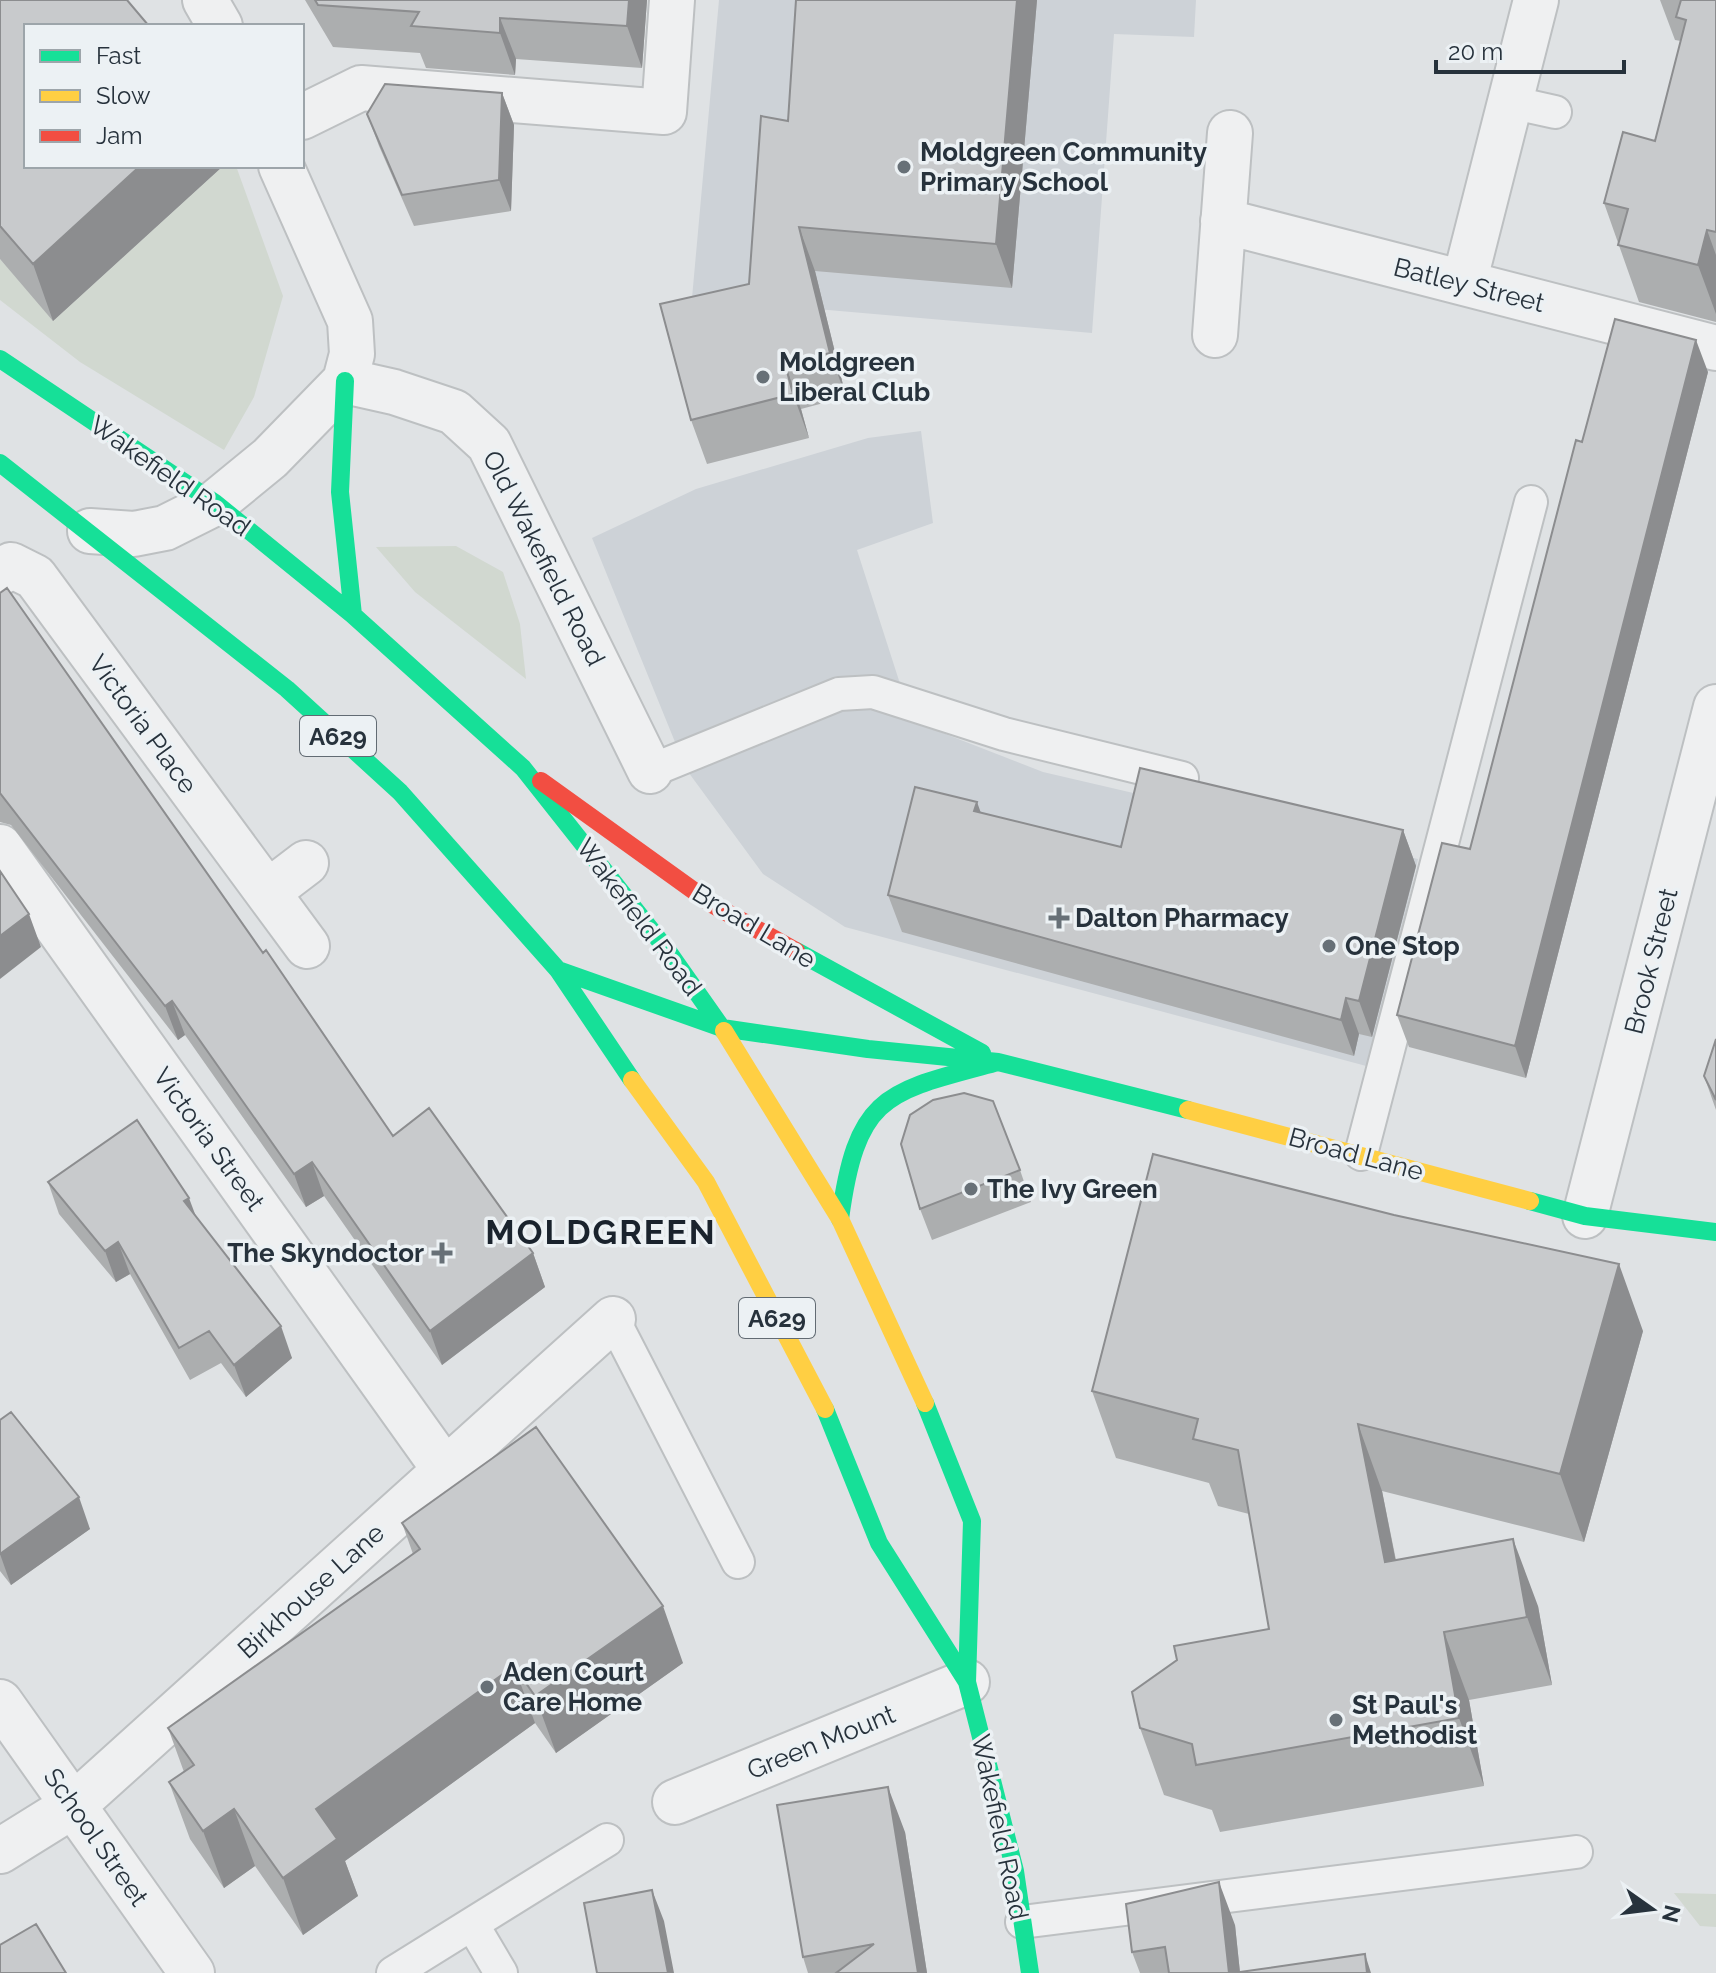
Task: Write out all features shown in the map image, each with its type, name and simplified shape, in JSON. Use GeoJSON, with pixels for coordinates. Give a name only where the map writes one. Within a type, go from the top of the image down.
{"type":"FeatureCollection","features":[{"type":"Feature","properties":{"kind":"main road","name":"Wakefield Road"},"geometry":{"type":"LineString","coordinates":[[0,359],[215,503],[353,615],[523,768],[667,950],[722,1028],[840,1219],[912,1371],[972,1521],[967,1682],[1015,1871],[1030,1973]]}},
{"type":"Feature","properties":{"kind":"main road"},"geometry":{"type":"LineString","coordinates":[[345,381],[340,492],[353,615]]}},
{"type":"Feature","properties":{"kind":"main road","name":"Wakefield Road"},"geometry":{"type":"LineString","coordinates":[[0,463],[250,657],[400,792],[558,970],[654,1113],[706,1182],[824,1407],[879,1543],[967,1682]]}},
{"type":"Feature","properties":{"kind":"main road","name":"Broad Lane"},"geometry":{"type":"LineString","coordinates":[[523,768],[715,906],[998,1062]]}},
{"type":"Feature","properties":{"kind":"main road","name":"Broad Lane"},"geometry":{"type":"LineString","coordinates":[[558,970],[722,1028],[868,1049],[998,1062],[1361,1154],[1585,1216],[1716,1232]]}},
{"type":"Feature","properties":{"kind":"main road"},"geometry":{"type":"LineString","coordinates":[[840,1219],[847,1167],[867,1121],[897,1091],[998,1062]]}},
{"type":"Feature","properties":{"kind":"street"},"geometry":{"type":"LineString","coordinates":[[205,0],[219,24]]}},
{"type":"Feature","properties":{"kind":"street"},"geometry":{"type":"LineString","coordinates":[[304,116],[361,88],[664,112],[672,0]]}},
{"type":"Feature","properties":{"kind":"street"},"geometry":{"type":"LineString","coordinates":[[1464,283],[1536,0]]}},
{"type":"Feature","properties":{"kind":"street"},"geometry":{"type":"LineString","coordinates":[[1215,335],[1230,133]]}},
{"type":"Feature","properties":{"kind":"street"},"geometry":{"type":"LineString","coordinates":[[90,531],[134,534],[165,528],[215,503],[270,458],[345,381],[352,354],[350,321],[282,168]]}},
{"type":"Feature","properties":{"kind":"street","name":"Batley Street"},"geometry":{"type":"LineString","coordinates":[[1223,221],[1716,348]]}},
{"type":"Feature","properties":{"kind":"street","name":"Old Wakefield Road"},"geometry":{"type":"LineString","coordinates":[[345,381],[394,392],[454,412],[489,444],[650,771]]}},
{"type":"Feature","properties":{"kind":"street","name":"Victoria Place"},"geometry":{"type":"LineString","coordinates":[[6,569],[35,577],[307,946]]}},
{"type":"Feature","properties":{"kind":"street","name":"Brook Street"},"geometry":{"type":"LineString","coordinates":[[1585,1216],[1716,707]]}},
{"type":"Feature","properties":{"kind":"street","name":"Victoria Street"},"geometry":{"type":"LineString","coordinates":[[0,847],[445,1470]]}},
{"type":"Feature","properties":{"kind":"street"},"geometry":{"type":"LineString","coordinates":[[268,892],[306,863]]}},
{"type":"Feature","properties":{"kind":"street","name":"Birkhouse Lane"},"geometry":{"type":"LineString","coordinates":[[0,1851],[74,1805],[613,1319]]}},
{"type":"Feature","properties":{"kind":"street","name":"Green Mount"},"geometry":{"type":"LineString","coordinates":[[675,1802],[967,1682]]}},
{"type":"Feature","properties":{"kind":"street","name":"School Street"},"geometry":{"type":"LineString","coordinates":[[0,1702],[192,1973]]}},
{"type":"Feature","properties":{"kind":"lane"},"geometry":{"type":"LineString","coordinates":[[1510,102],[1555,112]]}},
{"type":"Feature","properties":{"kind":"lane"},"geometry":{"type":"LineString","coordinates":[[1361,1154],[1531,502]]}},
{"type":"Feature","properties":{"kind":"lane"},"geometry":{"type":"LineString","coordinates":[[650,771],[839,694],[873,692],[1004,734],[1205,784]]}},
{"type":"Feature","properties":{"kind":"lane"},"geometry":{"type":"LineString","coordinates":[[613,1319],[738,1562]]}},
{"type":"Feature","properties":{"kind":"lane"},"geometry":{"type":"LineString","coordinates":[[393,1973],[607,1840]]}},
{"type":"Feature","properties":{"kind":"lane"},"geometry":{"type":"LineString","coordinates":[[1022,1922],[1576,1852]]}},
{"type":"Feature","properties":{"kind":"lane"},"geometry":{"type":"LineString","coordinates":[[472,1924],[501,1973]]}},
{"type":"Feature","properties":{"kind":"shaded area","name":"Moldgreen Community Primary School"},"geometry":{"type":"Polygon","coordinates":[[[719,0],[1196,0],[1194,37],[1114,34],[1092,333],[692,298],[719,0]]]}},
{"type":"Feature","properties":{"kind":"shaded area"},"geometry":{"type":"Polygon","coordinates":[[[221,168],[237,168],[283,296],[254,397],[224,450],[80,362],[0,300],[0,259],[54,320],[221,168]]]}},
{"type":"Feature","properties":{"kind":"shaded area"},"geometry":{"type":"Polygon","coordinates":[[[921,431],[933,523],[857,550],[912,721],[1043,772],[1418,859],[1370,1067],[845,927],[763,874],[686,769],[592,538],[696,489],[868,438],[921,431]]]}},
{"type":"Feature","properties":{"kind":"shaded area"},"geometry":{"type":"Polygon","coordinates":[[[456,546],[503,572],[520,624],[526,679],[415,592],[376,547],[456,546]]]}},
{"type":"Feature","properties":{"kind":"shaded area"},"geometry":{"type":"Polygon","coordinates":[[[1674,1893],[1716,1894],[1716,1927],[1700,1926],[1674,1893]]]}},
{"type":"Feature","properties":{"kind":"building"},"geometry":{"type":"Polygon","coordinates":[[[0,0],[127,0],[147,24],[24,24],[24,168],[138,168],[33,264],[0,226],[0,0]]]}},
{"type":"Feature","properties":{"kind":"building"},"geometry":{"type":"Polygon","coordinates":[[[315,0],[629,0],[627,26],[500,18],[500,33],[411,26],[419,12],[318,5],[315,0]]]}},
{"type":"Feature","properties":{"kind":"building"},"geometry":{"type":"Polygon","coordinates":[[[796,0],[1017,0],[996,244],[799,227],[830,353],[785,364],[793,394],[691,420],[660,304],[749,284],[761,116],[788,121],[796,0]]]}},
{"type":"Feature","properties":{"kind":"building"},"geometry":{"type":"Polygon","coordinates":[[[1681,0],[1716,0],[1716,232],[1707,230],[1698,265],[1618,245],[1628,209],[1604,203],[1623,132],[1655,141],[1686,20],[1676,17],[1681,0]]]}},
{"type":"Feature","properties":{"kind":"building"},"geometry":{"type":"Polygon","coordinates":[[[385,84],[502,93],[499,180],[402,195],[367,114],[385,84]]]}},
{"type":"Feature","properties":{"kind":"building"},"geometry":{"type":"Polygon","coordinates":[[[1615,319],[1696,340],[1515,1046],[1397,1015],[1442,843],[1470,849],[1576,440],[1582,442],[1615,319]]]}},
{"type":"Feature","properties":{"kind":"building"},"geometry":{"type":"Polygon","coordinates":[[[7,588],[263,953],[266,950],[393,1136],[429,1108],[533,1253],[430,1331],[312,1162],[294,1174],[172,1001],[165,1006],[0,793],[0,593],[7,588]]]}},
{"type":"Feature","properties":{"kind":"building"},"geometry":{"type":"Polygon","coordinates":[[[1140,768],[1403,830],[1359,1001],[1346,998],[1341,1020],[888,895],[915,787],[977,802],[974,811],[1121,847],[1140,768]]]}},
{"type":"Feature","properties":{"kind":"building"},"geometry":{"type":"Polygon","coordinates":[[[0,871],[29,914],[0,936],[0,871]]]}},
{"type":"Feature","properties":{"kind":"building"},"geometry":{"type":"Polygon","coordinates":[[[1716,1039],[1716,1100],[1704,1076],[1716,1039]]]}},
{"type":"Feature","properties":{"kind":"building","name":"The Ivy Green"},"geometry":{"type":"Polygon","coordinates":[[[964,1093],[993,1101],[1020,1170],[920,1209],[901,1144],[910,1115],[933,1100],[964,1093]]]}},
{"type":"Feature","properties":{"kind":"building"},"geometry":{"type":"Polygon","coordinates":[[[137,1120],[189,1198],[184,1201],[281,1326],[234,1365],[209,1331],[179,1348],[118,1242],[105,1251],[48,1182],[137,1120]]]}},
{"type":"Feature","properties":{"kind":"building"},"geometry":{"type":"Polygon","coordinates":[[[1153,1154],[1394,1215],[1619,1264],[1560,1474],[1358,1424],[1385,1562],[1513,1539],[1527,1617],[1444,1632],[1459,1718],[1196,1765],[1192,1744],[1140,1728],[1132,1692],[1177,1660],[1174,1646],[1269,1629],[1238,1450],[1193,1439],[1198,1419],[1092,1391],[1153,1154]]]}},
{"type":"Feature","properties":{"kind":"building"},"geometry":{"type":"Polygon","coordinates":[[[11,1412],[79,1497],[0,1554],[0,1420],[11,1412]]]}},
{"type":"Feature","properties":{"kind":"building","name":"Aden Court Care Home"},"geometry":{"type":"Polygon","coordinates":[[[536,1427],[663,1606],[535,1696],[514,1666],[316,1809],[337,1839],[283,1878],[234,1809],[203,1831],[169,1782],[194,1765],[168,1728],[420,1549],[402,1523],[536,1427]]]}},
{"type":"Feature","properties":{"kind":"building"},"geometry":{"type":"Polygon","coordinates":[[[888,1787],[918,1973],[836,1973],[874,1944],[803,1957],[777,1805],[888,1787]]]}},
{"type":"Feature","properties":{"kind":"building"},"geometry":{"type":"Polygon","coordinates":[[[1219,1882],[1229,1973],[1169,1973],[1165,1947],[1132,1952],[1126,1904],[1219,1882]]]}},
{"type":"Feature","properties":{"kind":"building"},"geometry":{"type":"Polygon","coordinates":[[[652,1890],[668,1973],[597,1973],[584,1903],[652,1890]]]}},
{"type":"Feature","properties":{"kind":"building"},"geometry":{"type":"Polygon","coordinates":[[[36,1924],[66,1973],[0,1973],[0,1945],[36,1924]]]}},
{"type":"Feature","properties":{"kind":"building"},"geometry":{"type":"Polygon","coordinates":[[[1365,1954],[1367,1973],[1233,1973],[1365,1954]]]}},
{"type":"Feature","properties":{"kind":"traffic: fast"},"geometry":{"type":"LineString","coordinates":[[0,359],[215,503],[353,615],[523,768],[667,950],[724,1031]]}},
{"type":"Feature","properties":{"kind":"traffic: fast"},"geometry":{"type":"LineString","coordinates":[[345,381],[340,492],[353,615]]}},
{"type":"Feature","properties":{"kind":"traffic: fast"},"geometry":{"type":"LineString","coordinates":[[0,463],[287,689],[400,792],[558,970],[632,1080]]}},
{"type":"Feature","properties":{"kind":"traffic: fast"},"geometry":{"type":"LineString","coordinates":[[796,951],[982,1053]]}},
{"type":"Feature","properties":{"kind":"traffic: fast"},"geometry":{"type":"LineString","coordinates":[[558,970],[722,1028],[868,1049],[998,1062],[1188,1110]]}},
{"type":"Feature","properties":{"kind":"traffic: fast"},"geometry":{"type":"LineString","coordinates":[[840,1219],[856,1146],[868,1122],[883,1104],[928,1081],[998,1062]]}},
{"type":"Feature","properties":{"kind":"traffic: fast"},"geometry":{"type":"LineString","coordinates":[[1530,1201],[1585,1216],[1716,1232]]}},
{"type":"Feature","properties":{"kind":"traffic: fast"},"geometry":{"type":"LineString","coordinates":[[925,1403],[972,1521],[967,1682],[1015,1871],[1030,1973]]}},
{"type":"Feature","properties":{"kind":"traffic: fast"},"geometry":{"type":"LineString","coordinates":[[825,1409],[879,1543],[967,1682]]}},
{"type":"Feature","properties":{"kind":"traffic: slow"},"geometry":{"type":"LineString","coordinates":[[724,1031],[840,1219],[925,1403]]}},
{"type":"Feature","properties":{"kind":"traffic: slow"},"geometry":{"type":"LineString","coordinates":[[632,1080],[706,1182],[825,1409]]}},
{"type":"Feature","properties":{"kind":"traffic: slow"},"geometry":{"type":"LineString","coordinates":[[1188,1110],[1530,1201]]}},
{"type":"Feature","properties":{"kind":"traffic: jam"},"geometry":{"type":"LineString","coordinates":[[541,781],[715,906],[796,951]]}},
{"type":"Feature","properties":{"kind":"place","name":"Moldgreen Community Primary School"},"geometry":{"type":"Point","coordinates":[904,167]}},
{"type":"Feature","properties":{"kind":"place","name":"Moldgreen Liberal Club"},"geometry":{"type":"Point","coordinates":[763,377]}},
{"type":"Feature","properties":{"kind":"place","name":"Dalton Pharmacy"},"geometry":{"type":"Point","coordinates":[1059,918]}},
{"type":"Feature","properties":{"kind":"place","name":"One Stop"},"geometry":{"type":"Point","coordinates":[1329,946]}},
{"type":"Feature","properties":{"kind":"place","name":"The Ivy Green"},"geometry":{"type":"Point","coordinates":[971,1189]}},
{"type":"Feature","properties":{"kind":"place","name":"The Skyndoctor"},"geometry":{"type":"Point","coordinates":[442,1253]}},
{"type":"Feature","properties":{"kind":"place","name":"Aden Court Care Home"},"geometry":{"type":"Point","coordinates":[487,1687]}},
{"type":"Feature","properties":{"kind":"place","name":"St Paul's Methodist"},"geometry":{"type":"Point","coordinates":[1336,1720]}},
{"type":"Feature","properties":{"kind":"district","name":"MOLDGREEN"},"geometry":{"type":"Point","coordinates":[601,1232]}}]}
